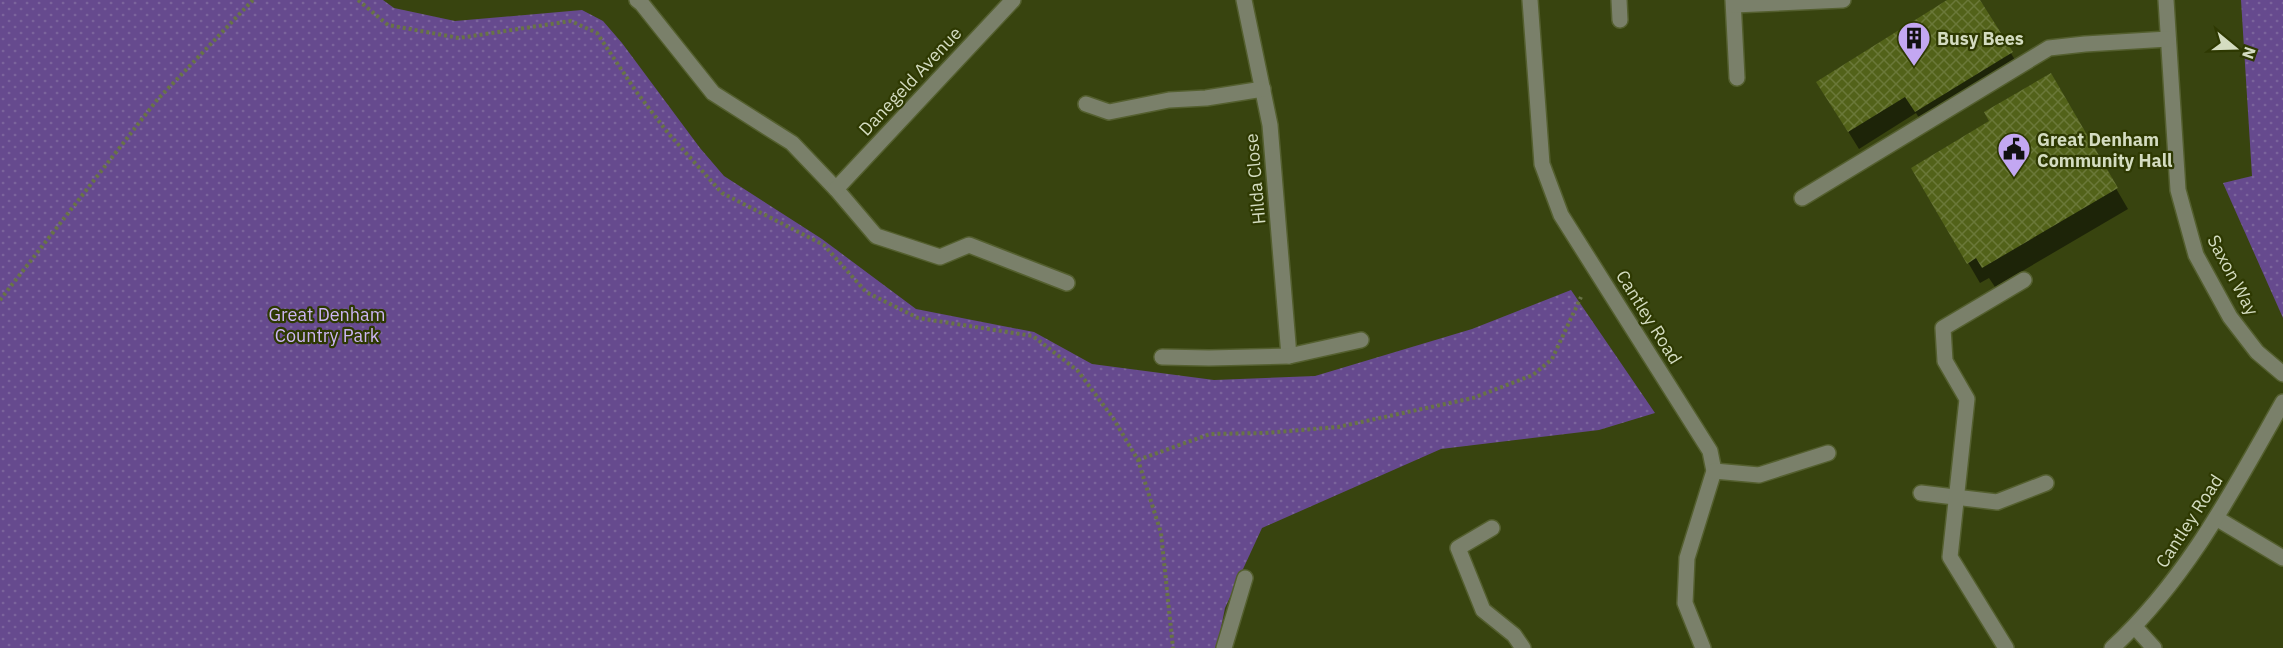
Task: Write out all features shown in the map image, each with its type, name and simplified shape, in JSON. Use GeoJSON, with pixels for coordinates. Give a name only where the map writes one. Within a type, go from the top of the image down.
{"type":"FeatureCollection","features":[{"type":"Feature","properties":{"kind":"street"},"geometry":{"type":"LineString","coordinates":[[637,0],[713,93],[792,143],[836,189],[876,236],[940,257],[969,245],[1067,283]]}},
{"type":"Feature","properties":{"kind":"street","name":"Danegeld Avenue"},"geometry":{"type":"LineString","coordinates":[[836,189],[1013,0]]}},
{"type":"Feature","properties":{"kind":"street","name":"Hilda Close"},"geometry":{"type":"LineString","coordinates":[[1244,0],[1270,125],[1289,356]]}},
{"type":"Feature","properties":{"kind":"street","name":"Cantley Road"},"geometry":{"type":"LineString","coordinates":[[1530,0],[1542,164],[1562,215],[1710,451],[1714,471]]}},
{"type":"Feature","properties":{"kind":"street"},"geometry":{"type":"LineString","coordinates":[[1619,0],[1620,20]]}},
{"type":"Feature","properties":{"kind":"street"},"geometry":{"type":"LineString","coordinates":[[1737,78],[1734,2],[1843,0]]}},
{"type":"Feature","properties":{"kind":"street","name":"Saxon Way"},"geometry":{"type":"LineString","coordinates":[[2166,0],[2178,190],[2196,255],[2230,317],[2257,352],[2283,374]]}},
{"type":"Feature","properties":{"kind":"street"},"geometry":{"type":"LineString","coordinates":[[1802,198],[2049,48],[2168,39]]}},
{"type":"Feature","properties":{"kind":"street"},"geometry":{"type":"LineString","coordinates":[[1086,104],[1109,112],[1169,100],[1206,98],[1263,89]]}},
{"type":"Feature","properties":{"kind":"street"},"geometry":{"type":"LineString","coordinates":[[2006,648],[1950,557],[1967,399],[1946,361],[1943,328],[2024,280]]}},
{"type":"Feature","properties":{"kind":"street"},"geometry":{"type":"LineString","coordinates":[[1162,357],[1289,356],[1361,340]]}},
{"type":"Feature","properties":{"kind":"street","name":"Cantley Road"},"geometry":{"type":"LineString","coordinates":[[2112,648],[2169,588],[2217,518],[2283,402]]}},
{"type":"Feature","properties":{"kind":"street"},"geometry":{"type":"LineString","coordinates":[[1703,648],[1685,603],[1687,558],[1714,471],[1759,475],[1827,453]]}},
{"type":"Feature","properties":{"kind":"street"},"geometry":{"type":"LineString","coordinates":[[1921,493],[1997,502],[2046,483]]}},
{"type":"Feature","properties":{"kind":"street"},"geometry":{"type":"LineString","coordinates":[[2217,518],[2283,558]]}},
{"type":"Feature","properties":{"kind":"street"},"geometry":{"type":"LineString","coordinates":[[1492,528],[1458,548],[1483,610],[1514,635],[1523,648]]}},
{"type":"Feature","properties":{"kind":"street"},"geometry":{"type":"LineString","coordinates":[[1224,648],[1245,578]]}},
{"type":"Feature","properties":{"kind":"street"},"geometry":{"type":"LineString","coordinates":[[2134,627],[2154,648]]}},
{"type":"Feature","properties":{"kind":"path"},"geometry":{"type":"LineString","coordinates":[[0,300],[157,100],[253,0]]}},
{"type":"Feature","properties":{"kind":"path"},"geometry":{"type":"LineString","coordinates":[[358,0],[388,25],[459,38],[571,21],[597,33],[635,90],[668,133],[722,192],[824,245],[866,292],[918,318],[1033,336],[1078,371],[1113,418],[1138,460],[1161,533],[1173,648]]}},
{"type":"Feature","properties":{"kind":"path"},"geometry":{"type":"LineString","coordinates":[[1138,460],[1210,434],[1264,433],[1338,427],[1473,398],[1533,375],[1552,359],[1595,267]]}},
{"type":"Feature","properties":{"kind":"green space","name":"Great Denham Country Park"},"geometry":{"type":"Polygon","coordinates":[[[0,0],[383,0],[394,8],[455,21],[582,10],[603,21],[622,43],[700,148],[724,176],[822,239],[916,309],[1034,332],[1092,364],[1214,380],[1315,376],[1472,329],[1571,290],[1655,413],[1599,430],[1441,449],[1262,528],[1225,608],[1217,648],[0,648],[0,0]]]}},
{"type":"Feature","properties":{"kind":"green space"},"geometry":{"type":"Polygon","coordinates":[[[2241,0],[2283,0],[2283,318],[2223,183],[2252,176],[2241,0]]]}},
{"type":"Feature","properties":{"kind":"building","name":"Busy Bees"},"geometry":{"type":"Polygon","coordinates":[[[1947,0],[1980,0],[2013,52],[1915,112],[1905,97],[1848,132],[1816,82],[1947,0]]]}},
{"type":"Feature","properties":{"kind":"building","name":"Great Denham Community Hall"},"geometry":{"type":"Polygon","coordinates":[[[2051,73],[2118,188],[1982,268],[1976,258],[1967,264],[1911,168],[1989,121],[1984,112],[2051,73]]]}},
{"type":"Feature","properties":{"kind":"place","name":"Busy Bees"},"geometry":{"type":"Point","coordinates":[1914,67]}},
{"type":"Feature","properties":{"kind":"place","name":"Great Denham Community Hall"},"geometry":{"type":"Point","coordinates":[2014,178]}}]}
